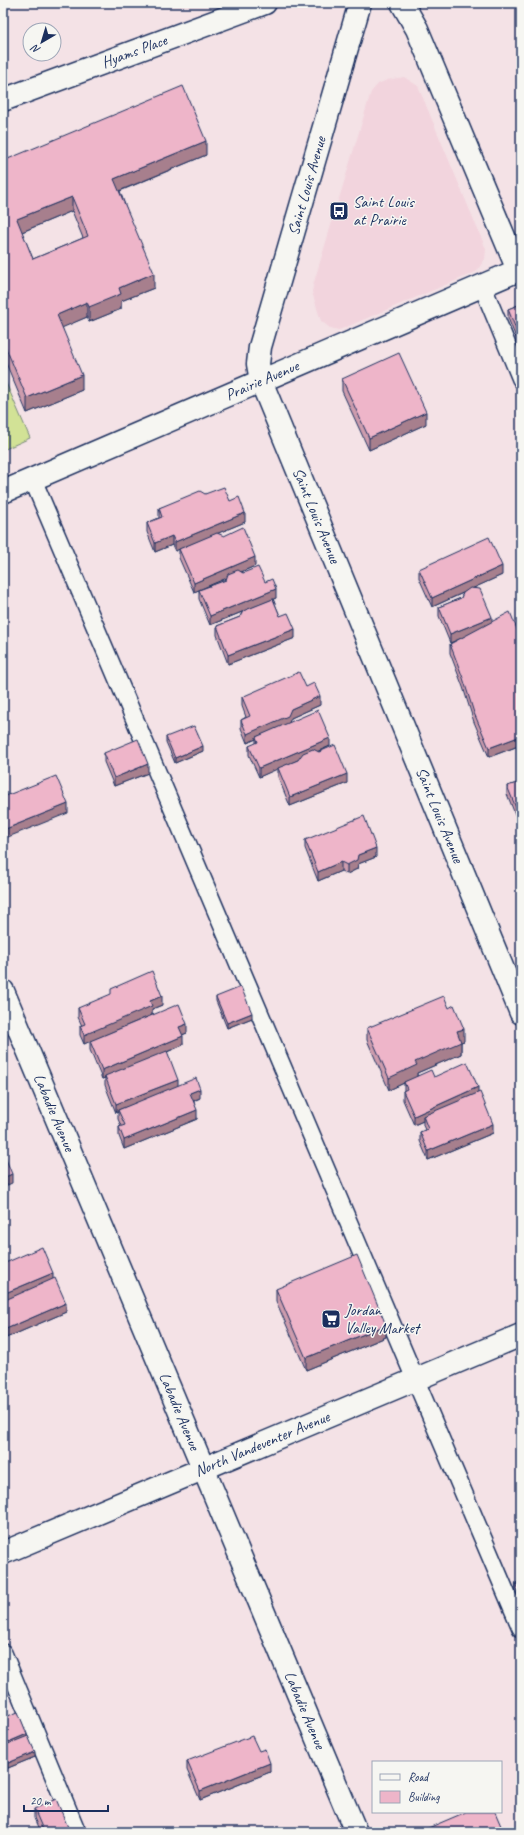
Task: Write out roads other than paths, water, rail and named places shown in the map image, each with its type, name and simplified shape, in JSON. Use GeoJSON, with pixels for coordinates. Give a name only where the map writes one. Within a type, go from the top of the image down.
{"type":"FeatureCollection","features":[{"type":"Feature","properties":{"kind":"street","name":"Hyams Place"},"geometry":{"type":"LineString","coordinates":[[3,100],[265,3]]}},
{"type":"Feature","properties":{"kind":"street","name":"Saint Louis Avenue"},"geometry":{"type":"LineString","coordinates":[[360,3],[260,347],[258,364],[261,381],[521,1013]]}},
{"type":"Feature","properties":{"kind":"street"},"geometry":{"type":"LineString","coordinates":[[402,3],[417,29],[519,269]]}},
{"type":"Feature","properties":{"kind":"street","name":"Prairie Avenue"},"geometry":{"type":"LineString","coordinates":[[3,492],[519,269]]}},
{"type":"Feature","properties":{"kind":"street","name":"Labadie Avenue"},"geometry":{"type":"LineString","coordinates":[[3,991],[356,1832]]}},
{"type":"Feature","properties":{"kind":"street","name":"North Vandeventer Avenue"},"geometry":{"type":"LineString","coordinates":[[3,1553],[204,1467],[521,1335]]}},
{"type":"Feature","properties":{"kind":"lane"},"geometry":{"type":"LineString","coordinates":[[482,285],[521,379]]}},
{"type":"Feature","properties":{"kind":"lane"},"geometry":{"type":"LineString","coordinates":[[33,480],[521,1628]]}},
{"type":"Feature","properties":{"kind":"lane"},"geometry":{"type":"LineString","coordinates":[[3,1653],[77,1832]]}},
{"type":"Feature","properties":{"kind":"place","name":"Saint Louis at Prairie"},"geometry":{"type":"Point","coordinates":[339,211]}},
{"type":"Feature","properties":{"kind":"place","name":"Jordan Valley Market"},"geometry":{"type":"Point","coordinates":[331,1319]}}]}
